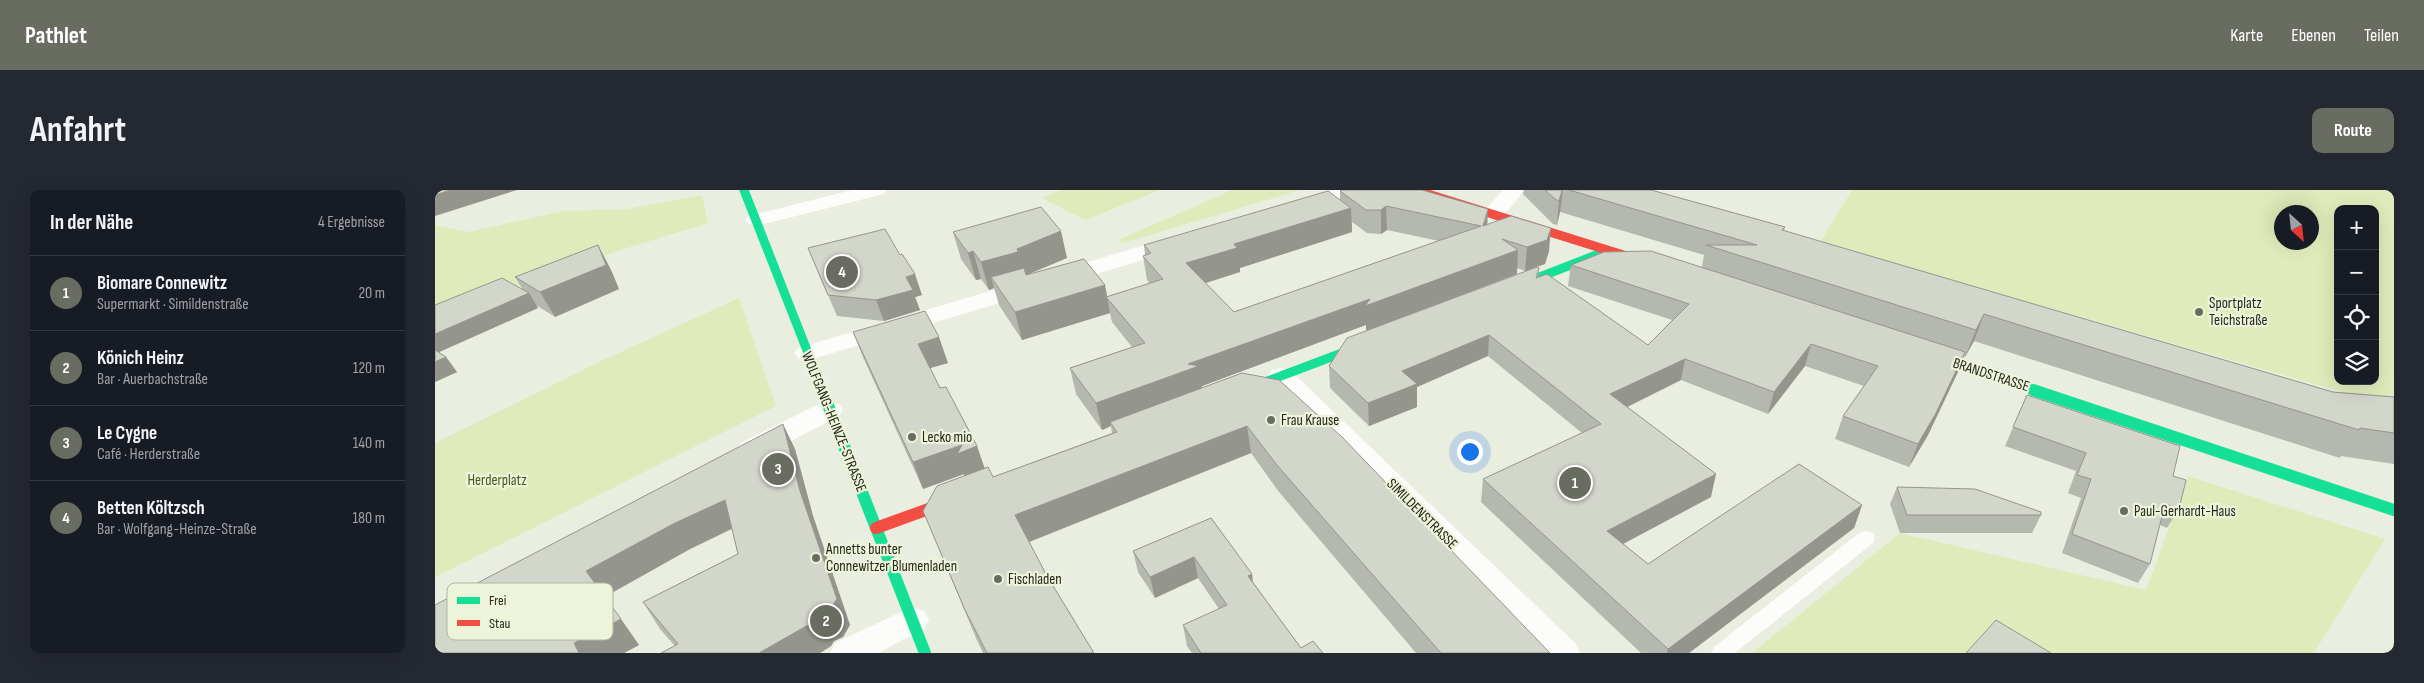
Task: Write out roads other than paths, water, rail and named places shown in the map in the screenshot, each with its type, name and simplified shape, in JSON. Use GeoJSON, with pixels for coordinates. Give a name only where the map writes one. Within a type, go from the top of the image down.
{"type":"FeatureCollection","features":[{"type":"Feature","properties":{"kind":"street","name":"WOLFGANG-HEINZE-STRASSE"},"geometry":{"type":"LineString","coordinates":[[744,190],[925,653]]}},
{"type":"Feature","properties":{"kind":"street"},"geometry":{"type":"LineString","coordinates":[[756,220],[877,190]]}},
{"type":"Feature","properties":{"kind":"street"},"geometry":{"type":"LineString","coordinates":[[1282,212],[1356,190]]}},
{"type":"Feature","properties":{"kind":"street"},"geometry":{"type":"LineString","coordinates":[[1415,190],[1656,266]]}},
{"type":"Feature","properties":{"kind":"street"},"geometry":{"type":"LineString","coordinates":[[1492,213],[1514,190]]}},
{"type":"Feature","properties":{"kind":"street"},"geometry":{"type":"LineString","coordinates":[[807,353],[1199,236]]}},
{"type":"Feature","properties":{"kind":"street"},"geometry":{"type":"LineString","coordinates":[[1501,292],[1609,250]]}},
{"type":"Feature","properties":{"kind":"street"},"geometry":{"type":"LineString","coordinates":[[1227,396],[1381,338]]}},
{"type":"Feature","properties":{"kind":"street","name":"BRANDSTRASSE"},"geometry":{"type":"LineString","coordinates":[[1910,349],[2394,510]]}},
{"type":"Feature","properties":{"kind":"street","name":"SIMILDENSTRASSE"},"geometry":{"type":"LineString","coordinates":[[1281,376],[1560,652]]}},
{"type":"Feature","properties":{"kind":"street"},"geometry":{"type":"LineString","coordinates":[[726,463],[829,410]]}},
{"type":"Feature","properties":{"kind":"street"},"geometry":{"type":"LineString","coordinates":[[876,528],[970,494]]}},
{"type":"Feature","properties":{"kind":"street"},"geometry":{"type":"LineString","coordinates":[[847,653],[912,620]]}},
{"type":"Feature","properties":{"kind":"lane"},"geometry":{"type":"LineString","coordinates":[[1721,653],[1866,538]]}},
{"type":"Feature","properties":{"kind":"place","name":"Betten Költzsch"},"geometry":{"type":"Point","coordinates":[842,272]}},
{"type":"Feature","properties":{"kind":"place","name":"Sportplatz Teichstraße"},"geometry":{"type":"Point","coordinates":[2199,312]}},
{"type":"Feature","properties":{"kind":"place","name":"Frau Krause"},"geometry":{"type":"Point","coordinates":[1271,420]}},
{"type":"Feature","properties":{"kind":"place","name":"Lecko mio"},"geometry":{"type":"Point","coordinates":[912,437]}},
{"type":"Feature","properties":{"kind":"place","name":"Le Cygne"},"geometry":{"type":"Point","coordinates":[778,469]}},
{"type":"Feature","properties":{"kind":"place","name":"Biomare Connewitz"},"geometry":{"type":"Point","coordinates":[1575,483]}},
{"type":"Feature","properties":{"kind":"place","name":"Paul-Gerhardt-Haus"},"geometry":{"type":"Point","coordinates":[2124,511]}},
{"type":"Feature","properties":{"kind":"place","name":"Annetts bunter Connewitzer Blumenladen"},"geometry":{"type":"Point","coordinates":[816,558]}},
{"type":"Feature","properties":{"kind":"place","name":"Fischladen"},"geometry":{"type":"Point","coordinates":[998,579]}},
{"type":"Feature","properties":{"kind":"place","name":"Könich Heinz"},"geometry":{"type":"Point","coordinates":[826,621]}},
{"type":"Feature","properties":{"kind":"park label","name":"Herderplatz"},"geometry":{"type":"Point","coordinates":[497,480]}}]}
